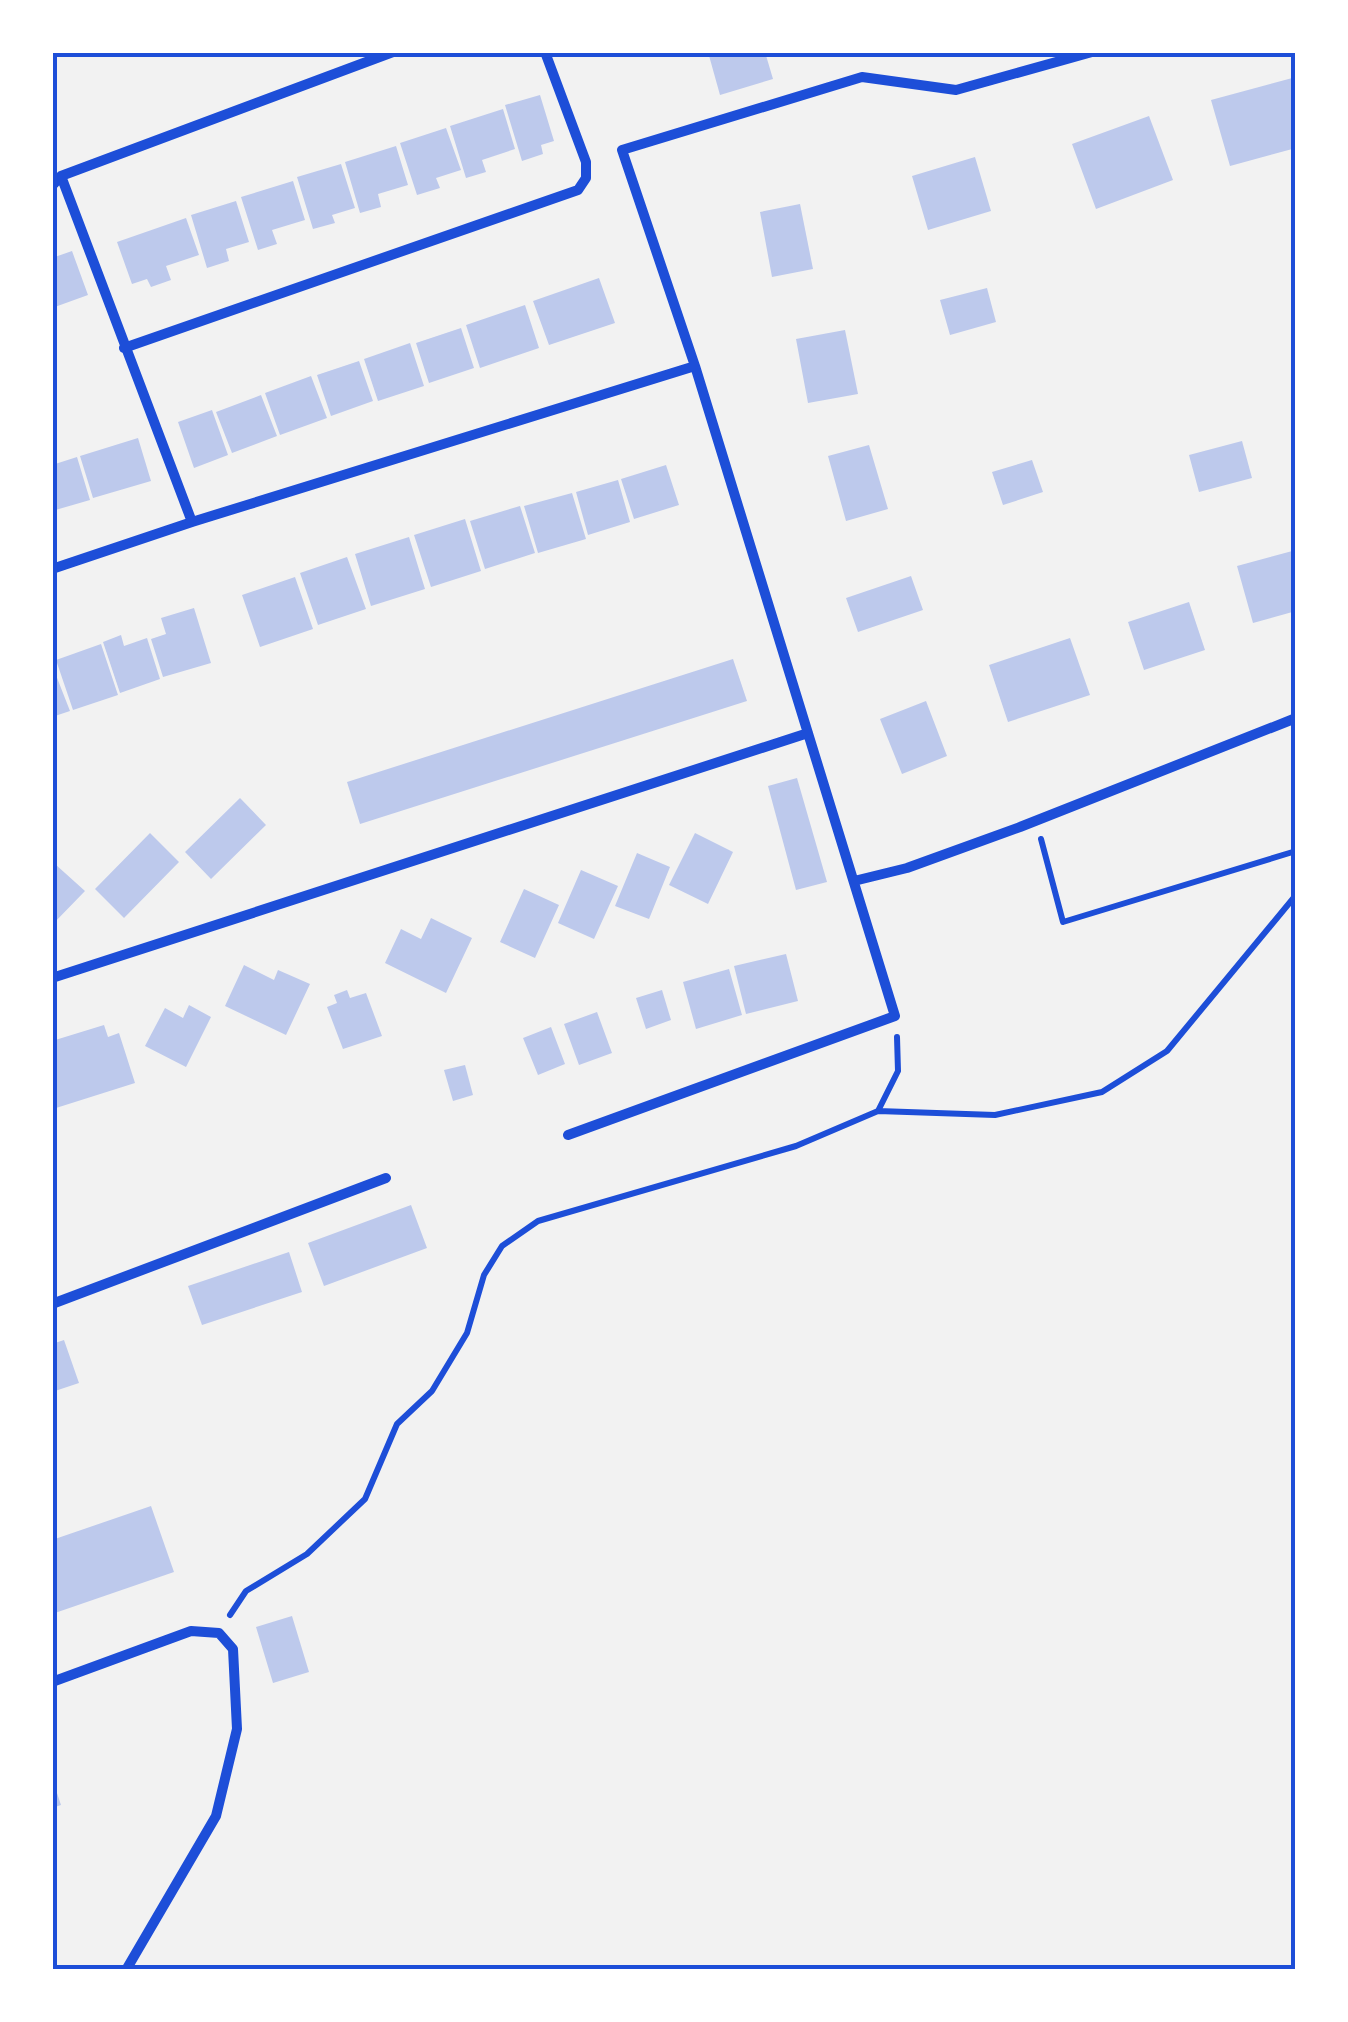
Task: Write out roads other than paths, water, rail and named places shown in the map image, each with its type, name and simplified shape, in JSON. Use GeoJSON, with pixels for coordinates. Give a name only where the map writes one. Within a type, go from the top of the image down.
{"type":"FeatureCollection","features":[{"type":"Feature","properties":{"kind":"street"},"geometry":{"type":"LineString","coordinates":[[52,186],[61,176],[393,52]]}},
{"type":"Feature","properties":{"kind":"street"},"geometry":{"type":"LineString","coordinates":[[124,348],[578,190],[586,178],[586,162],[545,52]]}},
{"type":"Feature","properties":{"kind":"street"},"geometry":{"type":"LineString","coordinates":[[568,1134],[895,1016],[695,366],[622,150],[862,77],[956,90],[1092,52]]}},
{"type":"Feature","properties":{"kind":"street"},"geometry":{"type":"LineString","coordinates":[[61,176],[192,522]]}},
{"type":"Feature","properties":{"kind":"street"},"geometry":{"type":"LineString","coordinates":[[52,570],[192,522],[695,366]]}},
{"type":"Feature","properties":{"kind":"street"},"geometry":{"type":"LineString","coordinates":[[854,881],[907,868],[1036,821],[1296,718]]}},
{"type":"Feature","properties":{"kind":"street"},"geometry":{"type":"LineString","coordinates":[[52,978],[808,732]]}},
{"type":"Feature","properties":{"kind":"street"},"geometry":{"type":"LineString","coordinates":[[52,1304],[386,1178]]}},
{"type":"Feature","properties":{"kind":"street"},"geometry":{"type":"LineString","coordinates":[[52,1682],[191,1631],[218,1633],[233,1648],[237,1729],[216,1816],[126,1970]]}}]}
